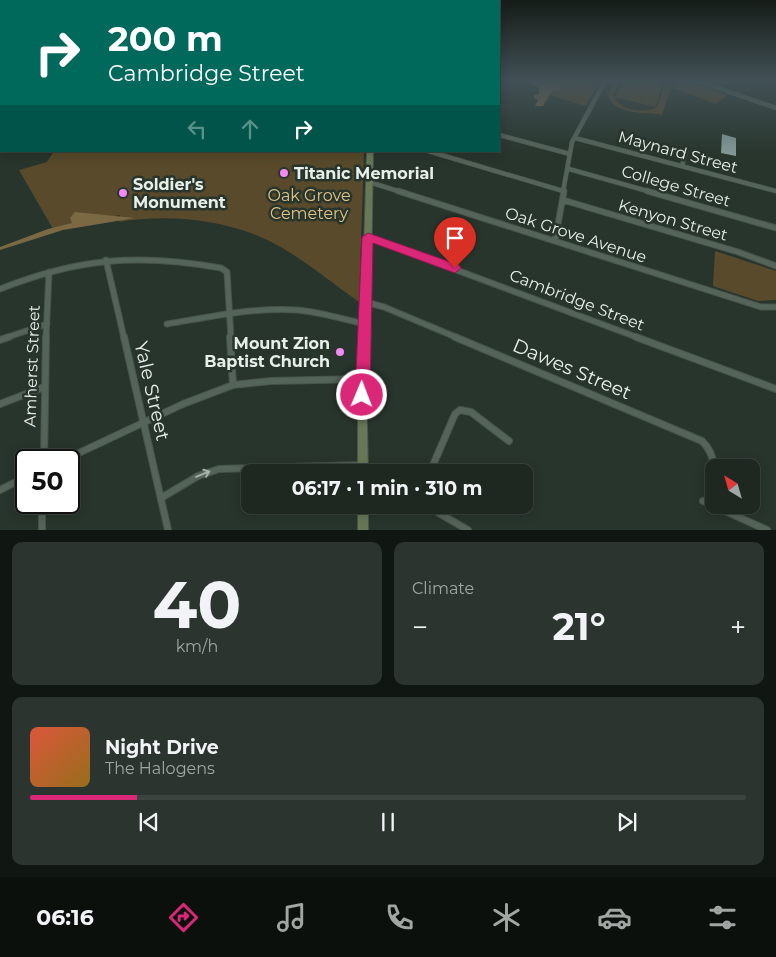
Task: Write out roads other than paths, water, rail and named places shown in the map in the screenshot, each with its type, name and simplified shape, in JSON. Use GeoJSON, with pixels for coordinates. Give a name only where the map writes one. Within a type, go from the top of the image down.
{"type":"FeatureCollection","features":[{"type":"Feature","properties":{"kind":"main road"},"geometry":{"type":"LineString","coordinates":[[363,464],[362,379],[370,152]]}},
{"type":"Feature","properties":{"kind":"main road"},"geometry":{"type":"LineString","coordinates":[[363,514],[363,530]]}},
{"type":"Feature","properties":{"kind":"street"},"geometry":{"type":"LineString","coordinates":[[555,241],[574,138],[592,106]]}},
{"type":"Feature","properties":{"kind":"street"},"geometry":{"type":"LineString","coordinates":[[500,136],[570,154]]}},
{"type":"Feature","properties":{"kind":"street","name":"Maynard Street"},"geometry":{"type":"LineString","coordinates":[[574,138],[776,191]]}},
{"type":"Feature","properties":{"kind":"street"},"geometry":{"type":"LineString","coordinates":[[682,166],[686,151]]}},
{"type":"Feature","properties":{"kind":"street"},"geometry":{"type":"LineString","coordinates":[[431,152],[563,191]]}},
{"type":"Feature","properties":{"kind":"street","name":"College Street"},"geometry":{"type":"LineString","coordinates":[[569,169],[776,228]]}},
{"type":"Feature","properties":{"kind":"street","name":"Oak Grove Avenue"},"geometry":{"type":"LineString","coordinates":[[369,182],[761,307],[776,306]]}},
{"type":"Feature","properties":{"kind":"street","name":"Kenyon Street"},"geometry":{"type":"LineString","coordinates":[[563,200],[738,252],[776,266]]}},
{"type":"Feature","properties":{"kind":"street","name":"Cambridge Street"},"geometry":{"type":"LineString","coordinates":[[368,237],[776,389]]}},
{"type":"Feature","properties":{"kind":"street"},"geometry":{"type":"LineString","coordinates":[[0,289],[49,272],[106,260],[150,258],[221,268],[226,272],[233,385]]}},
{"type":"Feature","properties":{"kind":"street","name":"Yale Street"},"geometry":{"type":"LineString","coordinates":[[106,260],[168,530]]}},
{"type":"Feature","properties":{"kind":"street","name":"Amherst Street"},"geometry":{"type":"LineString","coordinates":[[44,449],[44,387],[49,272]]}},
{"type":"Feature","properties":{"kind":"street","name":"Dawes Street"},"geometry":{"type":"LineString","coordinates":[[365,302],[384,306],[702,441],[710,448],[714,459]]}},
{"type":"Feature","properties":{"kind":"street"},"geometry":{"type":"LineString","coordinates":[[167,324],[262,310],[299,310],[365,324]]}},
{"type":"Feature","properties":{"kind":"street"},"geometry":{"type":"LineString","coordinates":[[0,340],[46,324]]}},
{"type":"Feature","properties":{"kind":"street"},"geometry":{"type":"LineString","coordinates":[[80,453],[233,385],[271,381],[362,379]]}},
{"type":"Feature","properties":{"kind":"street"},"geometry":{"type":"LineString","coordinates":[[0,404],[44,387]]}},
{"type":"Feature","properties":{"kind":"street"},"geometry":{"type":"LineString","coordinates":[[433,464],[455,414],[460,410],[471,412],[509,441]]}},
{"type":"Feature","properties":{"kind":"street"},"geometry":{"type":"LineString","coordinates":[[160,498],[198,476],[219,468],[241,468]]}},
{"type":"Feature","properties":{"kind":"street"},"geometry":{"type":"LineString","coordinates":[[0,490],[15,483]]}},
{"type":"Feature","properties":{"kind":"street"},"geometry":{"type":"LineString","coordinates":[[42,514],[42,530]]}},
{"type":"Feature","properties":{"kind":"street"},"geometry":{"type":"LineString","coordinates":[[440,514],[468,530]]}},
{"type":"Feature","properties":{"kind":"street"},"geometry":{"type":"LineString","coordinates":[[731,514],[767,530]]}},
{"type":"Feature","properties":{"kind":"place","name":"Titanic Memorial"},"geometry":{"type":"Point","coordinates":[284,173]}},
{"type":"Feature","properties":{"kind":"place","name":"Soldier's Monument"},"geometry":{"type":"Point","coordinates":[123,193]}},
{"type":"Feature","properties":{"kind":"place","name":"Mount Zion Baptist Church"},"geometry":{"type":"Point","coordinates":[340,352]}},
{"type":"Feature","properties":{"kind":"park label","name":"Oak Grove Cemetery"},"geometry":{"type":"Point","coordinates":[309,204]}}]}
